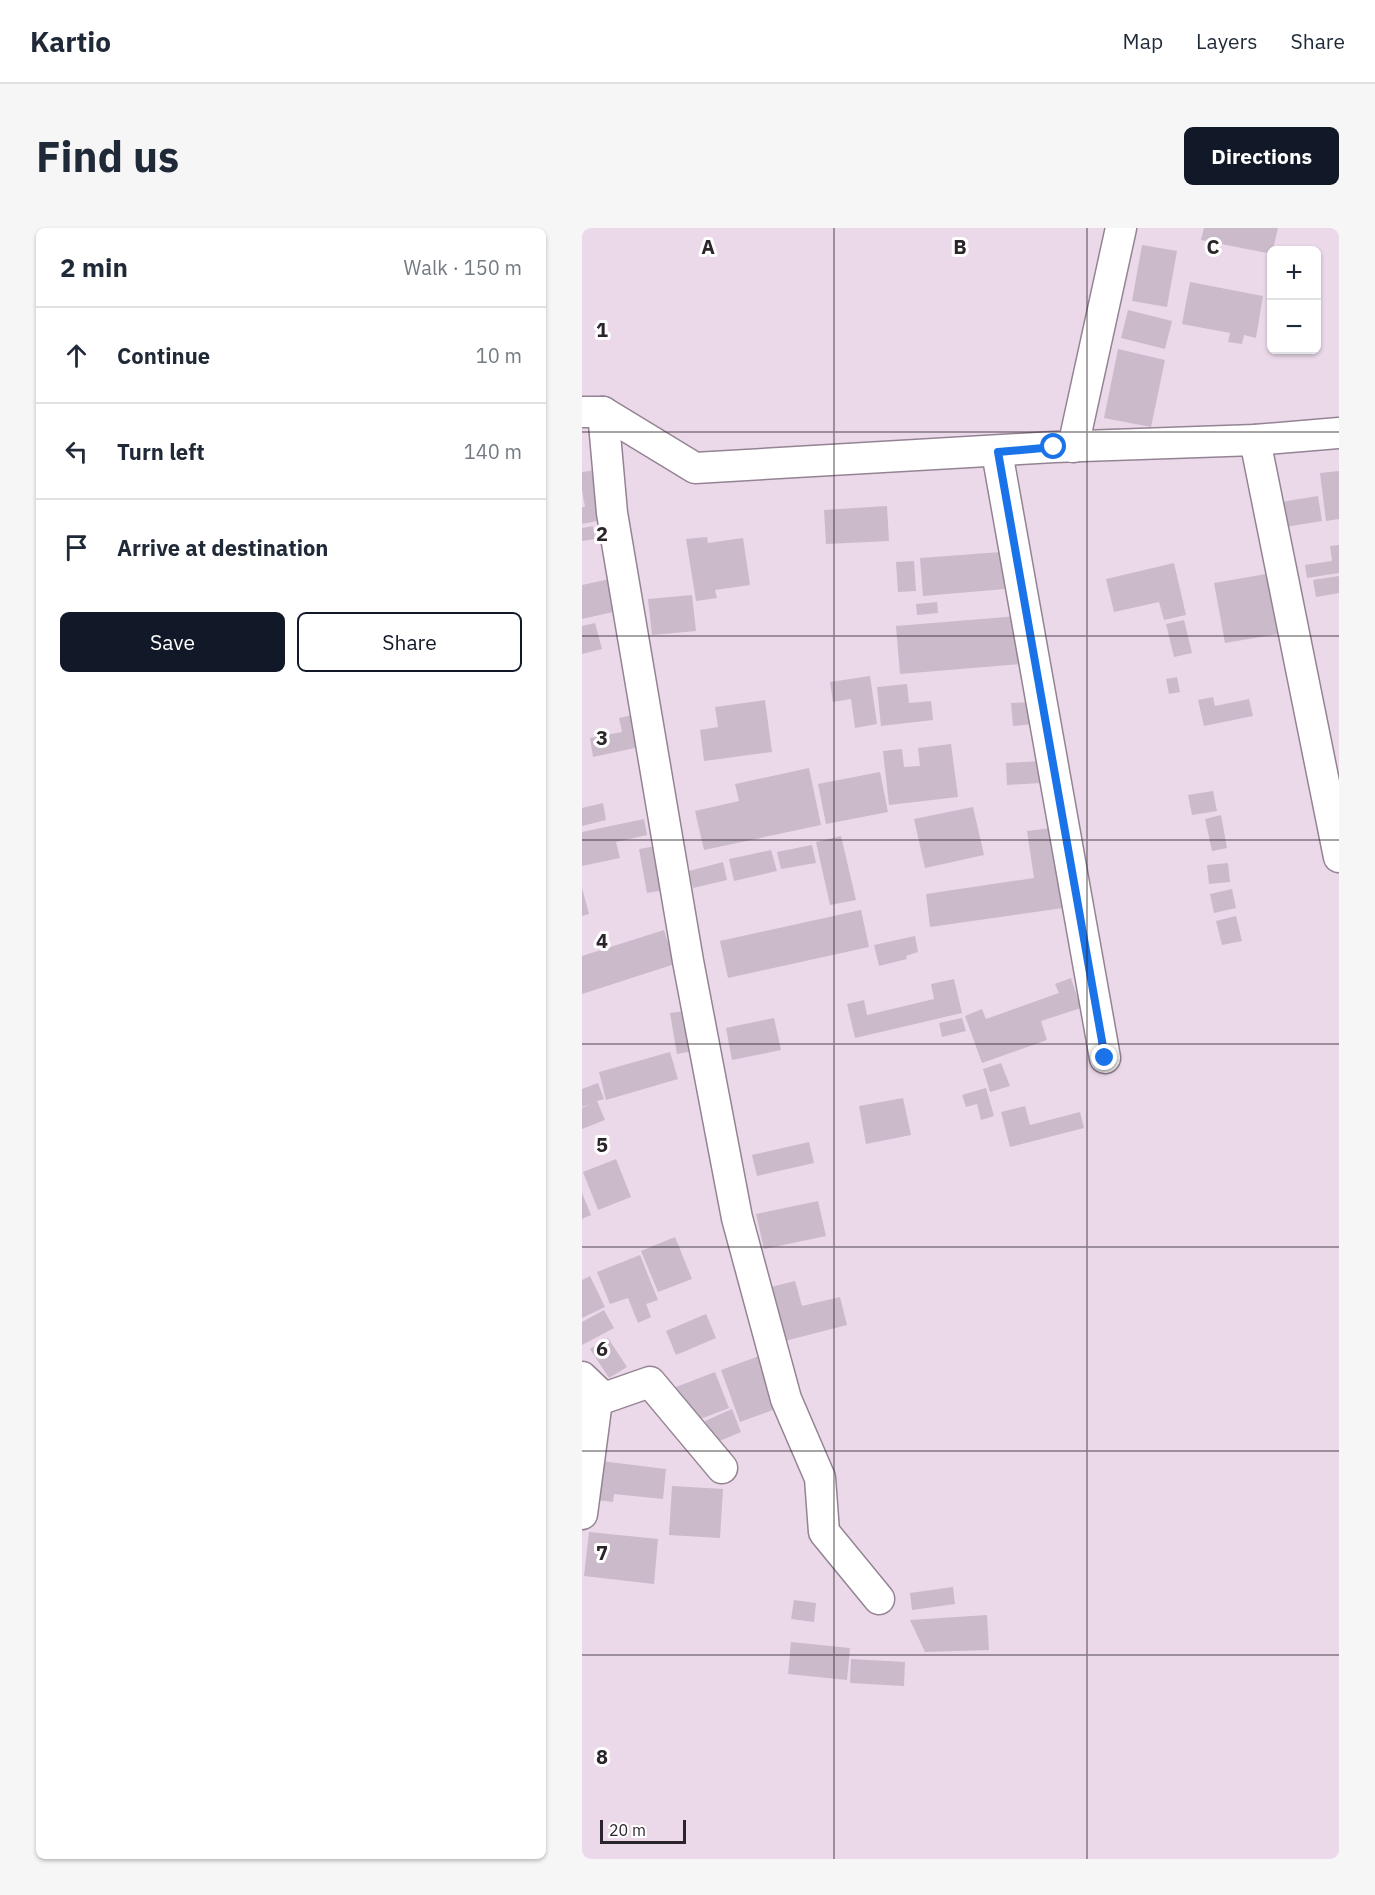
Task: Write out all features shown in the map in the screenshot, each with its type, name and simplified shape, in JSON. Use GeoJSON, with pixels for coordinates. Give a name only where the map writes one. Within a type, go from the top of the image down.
{"type":"FeatureCollection","features":[{"type":"Feature","properties":{"kind":"street"},"geometry":{"type":"LineString","coordinates":[[1073,447],[1121,228]]}},
{"type":"Feature","properties":{"kind":"street"},"geometry":{"type":"LineString","coordinates":[[593,412],[695,468],[1073,447],[1255,440],[1339,433]]}},
{"type":"Feature","properties":{"kind":"street"},"geometry":{"type":"LineString","coordinates":[[593,412],[688,961],[737,1218],[786,1399],[820,1478],[824,1532],[879,1599]]}},
{"type":"Feature","properties":{"kind":"street"},"geometry":{"type":"LineString","coordinates":[[1255,440],[1339,857]]}},
{"type":"Feature","properties":{"kind":"street"},"geometry":{"type":"LineString","coordinates":[[998,452],[1105,1058]]}},
{"type":"Feature","properties":{"kind":"street"},"geometry":{"type":"LineString","coordinates":[[590,1385],[604,1398],[650,1382],[722,1468]]}},
{"type":"Feature","properties":{"kind":"street"},"geometry":{"type":"LineString","coordinates":[[582,1514],[590,1385]]}},
{"type":"Feature","properties":{"kind":"building"},"geometry":{"type":"Polygon","coordinates":[[[1204,228],[1278,228],[1274,246],[1267,246],[1267,253],[1201,240],[1204,228]]]}},
{"type":"Feature","properties":{"kind":"building"},"geometry":{"type":"Polygon","coordinates":[[[1142,245],[1177,251],[1167,307],[1132,301],[1142,245]]]}},
{"type":"Feature","properties":{"kind":"building"},"geometry":{"type":"Polygon","coordinates":[[[1190,282],[1263,296],[1256,338],[1244,335],[1242,344],[1228,342],[1230,333],[1182,324],[1190,282]]]}},
{"type":"Feature","properties":{"kind":"building"},"geometry":{"type":"Polygon","coordinates":[[[1128,310],[1172,321],[1165,349],[1121,338],[1128,310]]]}},
{"type":"Feature","properties":{"kind":"building"},"geometry":{"type":"Polygon","coordinates":[[[1118,349],[1165,360],[1151,427],[1104,418],[1118,349]]]}},
{"type":"Feature","properties":{"kind":"building"},"geometry":{"type":"Polygon","coordinates":[[[597,470],[607,519],[582,524],[582,507],[585,507],[582,472],[597,470]]]}},
{"type":"Feature","properties":{"kind":"building"},"geometry":{"type":"Polygon","coordinates":[[[1339,471],[1339,519],[1326,521],[1320,473],[1339,471]]]}},
{"type":"Feature","properties":{"kind":"building"},"geometry":{"type":"Polygon","coordinates":[[[1318,496],[1322,521],[1285,527],[1281,502],[1318,496]]]}},
{"type":"Feature","properties":{"kind":"building"},"geometry":{"type":"Polygon","coordinates":[[[887,506],[889,541],[826,544],[824,510],[887,506]]]}},
{"type":"Feature","properties":{"kind":"building"},"geometry":{"type":"Polygon","coordinates":[[[593,526],[595,539],[582,541],[582,528],[593,526]]]}},
{"type":"Feature","properties":{"kind":"building"},"geometry":{"type":"Polygon","coordinates":[[[707,537],[708,543],[743,538],[750,585],[715,590],[717,598],[696,601],[686,539],[707,537]]]}},
{"type":"Feature","properties":{"kind":"building"},"geometry":{"type":"Polygon","coordinates":[[[1339,545],[1339,573],[1307,578],[1305,565],[1332,561],[1330,546],[1339,545]]]}},
{"type":"Feature","properties":{"kind":"building"},"geometry":{"type":"Polygon","coordinates":[[[1001,552],[1005,589],[923,596],[920,558],[1001,552]]]}},
{"type":"Feature","properties":{"kind":"building"},"geometry":{"type":"Polygon","coordinates":[[[914,561],[916,591],[898,592],[896,562],[914,561]]]}},
{"type":"Feature","properties":{"kind":"building"},"geometry":{"type":"Polygon","coordinates":[[[1174,563],[1186,615],[1164,620],[1159,602],[1114,612],[1106,579],[1174,563]]]}},
{"type":"Feature","properties":{"kind":"building"},"geometry":{"type":"Polygon","coordinates":[[[1272,573],[1283,633],[1225,643],[1214,583],[1272,573]]]}},
{"type":"Feature","properties":{"kind":"building"},"geometry":{"type":"Polygon","coordinates":[[[1339,576],[1339,593],[1316,597],[1313,580],[1339,576]]]}},
{"type":"Feature","properties":{"kind":"building"},"geometry":{"type":"Polygon","coordinates":[[[614,578],[622,610],[582,619],[582,585],[614,578]]]}},
{"type":"Feature","properties":{"kind":"building"},"geometry":{"type":"Polygon","coordinates":[[[692,595],[696,631],[652,635],[648,599],[692,595]]]}},
{"type":"Feature","properties":{"kind":"building"},"geometry":{"type":"Polygon","coordinates":[[[937,602],[938,613],[917,615],[916,604],[937,602]]]}},
{"type":"Feature","properties":{"kind":"building"},"geometry":{"type":"Polygon","coordinates":[[[1019,616],[1022,664],[900,674],[896,626],[1019,616]]]}},
{"type":"Feature","properties":{"kind":"building"},"geometry":{"type":"Polygon","coordinates":[[[1184,620],[1192,653],[1174,657],[1166,624],[1184,620]]]}},
{"type":"Feature","properties":{"kind":"building"},"geometry":{"type":"Polygon","coordinates":[[[595,623],[602,649],[582,654],[582,626],[595,623]]]}},
{"type":"Feature","properties":{"kind":"building"},"geometry":{"type":"Polygon","coordinates":[[[870,676],[877,724],[855,728],[851,699],[833,702],[830,682],[870,676]]]}},
{"type":"Feature","properties":{"kind":"building"},"geometry":{"type":"Polygon","coordinates":[[[1177,677],[1180,692],[1169,694],[1166,679],[1177,677]]]}},
{"type":"Feature","properties":{"kind":"building"},"geometry":{"type":"Polygon","coordinates":[[[907,684],[909,703],[931,701],[933,720],[881,726],[877,687],[907,684]]]}},
{"type":"Feature","properties":{"kind":"building"},"geometry":{"type":"Polygon","coordinates":[[[1213,697],[1215,706],[1249,699],[1253,716],[1204,726],[1198,700],[1213,697]]]}},
{"type":"Feature","properties":{"kind":"building"},"geometry":{"type":"Polygon","coordinates":[[[765,700],[772,752],[704,761],[700,730],[718,727],[715,707],[765,700]]]}},
{"type":"Feature","properties":{"kind":"building"},"geometry":{"type":"Polygon","coordinates":[[[1031,702],[1032,724],[1013,726],[1011,703],[1031,702]]]}},
{"type":"Feature","properties":{"kind":"building"},"geometry":{"type":"Polygon","coordinates":[[[637,714],[644,746],[593,757],[590,738],[622,732],[619,718],[637,714]]]}},
{"type":"Feature","properties":{"kind":"building"},"geometry":{"type":"Polygon","coordinates":[[[951,744],[958,797],[889,805],[883,751],[902,749],[904,767],[920,766],[918,748],[951,744]]]}},
{"type":"Feature","properties":{"kind":"building"},"geometry":{"type":"Polygon","coordinates":[[[1039,761],[1041,783],[1007,785],[1006,763],[1039,761]]]}},
{"type":"Feature","properties":{"kind":"building"},"geometry":{"type":"Polygon","coordinates":[[[809,768],[821,825],[704,850],[695,811],[739,801],[735,784],[809,768]]]}},
{"type":"Feature","properties":{"kind":"building"},"geometry":{"type":"Polygon","coordinates":[[[880,772],[888,812],[826,824],[818,784],[880,772]]]}},
{"type":"Feature","properties":{"kind":"building"},"geometry":{"type":"Polygon","coordinates":[[[1213,791],[1217,811],[1192,815],[1188,795],[1213,791]]]}},
{"type":"Feature","properties":{"kind":"building"},"geometry":{"type":"Polygon","coordinates":[[[603,803],[606,820],[582,826],[582,808],[603,803]]]}},
{"type":"Feature","properties":{"kind":"building"},"geometry":{"type":"Polygon","coordinates":[[[973,807],[984,855],[925,868],[914,819],[973,807]]]}},
{"type":"Feature","properties":{"kind":"building"},"geometry":{"type":"Polygon","coordinates":[[[1221,815],[1227,848],[1212,851],[1205,819],[1221,815]]]}},
{"type":"Feature","properties":{"kind":"building"},"geometry":{"type":"Polygon","coordinates":[[[644,819],[647,835],[616,842],[620,858],[582,866],[582,832],[644,819]]]}},
{"type":"Feature","properties":{"kind":"building"},"geometry":{"type":"Polygon","coordinates":[[[1051,828],[1063,908],[930,927],[926,894],[1034,878],[1027,831],[1051,828]]]}},
{"type":"Feature","properties":{"kind":"building"},"geometry":{"type":"Polygon","coordinates":[[[841,836],[856,900],[830,905],[816,842],[841,836]]]}},
{"type":"Feature","properties":{"kind":"building"},"geometry":{"type":"Polygon","coordinates":[[[812,845],[816,863],[781,869],[777,852],[812,845]]]}},
{"type":"Feature","properties":{"kind":"building"},"geometry":{"type":"Polygon","coordinates":[[[657,846],[664,890],[647,893],[639,849],[657,846]]]}},
{"type":"Feature","properties":{"kind":"building"},"geometry":{"type":"Polygon","coordinates":[[[771,850],[777,871],[734,881],[729,859],[771,850]]]}},
{"type":"Feature","properties":{"kind":"building"},"geometry":{"type":"Polygon","coordinates":[[[723,862],[727,880],[693,888],[689,871],[723,862]]]}},
{"type":"Feature","properties":{"kind":"building"},"geometry":{"type":"Polygon","coordinates":[[[1228,863],[1230,882],[1209,884],[1207,865],[1228,863]]]}},
{"type":"Feature","properties":{"kind":"building"},"geometry":{"type":"Polygon","coordinates":[[[582,888],[589,914],[582,916],[582,888]]]}},
{"type":"Feature","properties":{"kind":"building"},"geometry":{"type":"Polygon","coordinates":[[[1232,889],[1236,908],[1214,913],[1210,894],[1232,889]]]}},
{"type":"Feature","properties":{"kind":"building"},"geometry":{"type":"Polygon","coordinates":[[[861,910],[869,947],[728,978],[720,941],[861,910]]]}},
{"type":"Feature","properties":{"kind":"building"},"geometry":{"type":"Polygon","coordinates":[[[1236,916],[1242,941],[1222,945],[1216,921],[1236,916]]]}},
{"type":"Feature","properties":{"kind":"building"},"geometry":{"type":"Polygon","coordinates":[[[664,930],[675,964],[582,994],[582,956],[664,930]]]}},
{"type":"Feature","properties":{"kind":"building"},"geometry":{"type":"Polygon","coordinates":[[[915,936],[918,952],[906,956],[907,959],[879,966],[874,945],[915,936]]]}},
{"type":"Feature","properties":{"kind":"building"},"geometry":{"type":"Polygon","coordinates":[[[1071,978],[1081,1008],[1041,1021],[1047,1040],[982,1063],[965,1016],[982,1009],[986,1019],[1059,993],[1055,984],[1071,978]]]}},
{"type":"Feature","properties":{"kind":"building"},"geometry":{"type":"Polygon","coordinates":[[[954,979],[962,1013],[855,1038],[847,1004],[864,1000],[867,1015],[934,999],[931,984],[954,979]]]}},
{"type":"Feature","properties":{"kind":"building"},"geometry":{"type":"Polygon","coordinates":[[[686,1011],[693,1051],[677,1054],[670,1013],[686,1011]]]}},
{"type":"Feature","properties":{"kind":"building"},"geometry":{"type":"Polygon","coordinates":[[[774,1018],[781,1050],[732,1060],[726,1028],[774,1018]]]}},
{"type":"Feature","properties":{"kind":"building"},"geometry":{"type":"Polygon","coordinates":[[[962,1018],[966,1031],[942,1037],[939,1023],[962,1018]]]}},
{"type":"Feature","properties":{"kind":"building"},"geometry":{"type":"Polygon","coordinates":[[[670,1052],[678,1079],[606,1100],[599,1072],[670,1052]]]}},
{"type":"Feature","properties":{"kind":"building"},"geometry":{"type":"Polygon","coordinates":[[[1001,1063],[1010,1086],[990,1092],[983,1069],[1001,1063]]]}},
{"type":"Feature","properties":{"kind":"building"},"geometry":{"type":"Polygon","coordinates":[[[598,1083],[604,1099],[597,1101],[605,1120],[582,1129],[582,1108],[591,1104],[582,1107],[582,1089],[598,1083]]]}},
{"type":"Feature","properties":{"kind":"building"},"geometry":{"type":"Polygon","coordinates":[[[986,1088],[994,1116],[981,1120],[977,1104],[966,1107],[962,1095],[986,1088]]]}},
{"type":"Feature","properties":{"kind":"building"},"geometry":{"type":"Polygon","coordinates":[[[903,1098],[911,1135],[866,1144],[859,1106],[903,1098]]]}},
{"type":"Feature","properties":{"kind":"building"},"geometry":{"type":"Polygon","coordinates":[[[1025,1106],[1030,1125],[1080,1112],[1084,1128],[1010,1147],[1001,1112],[1025,1106]]]}},
{"type":"Feature","properties":{"kind":"building"},"geometry":{"type":"Polygon","coordinates":[[[809,1142],[814,1163],[757,1176],[752,1155],[809,1142]]]}},
{"type":"Feature","properties":{"kind":"building"},"geometry":{"type":"Polygon","coordinates":[[[616,1159],[631,1197],[598,1210],[583,1172],[616,1159]]]}},
{"type":"Feature","properties":{"kind":"building"},"geometry":{"type":"Polygon","coordinates":[[[582,1193],[591,1215],[582,1219],[582,1193]]]}},
{"type":"Feature","properties":{"kind":"building"},"geometry":{"type":"Polygon","coordinates":[[[818,1201],[826,1236],[764,1249],[756,1214],[818,1201]]]}},
{"type":"Feature","properties":{"kind":"building"},"geometry":{"type":"Polygon","coordinates":[[[675,1237],[692,1279],[658,1292],[641,1251],[675,1237]]]}},
{"type":"Feature","properties":{"kind":"building"},"geometry":{"type":"Polygon","coordinates":[[[640,1255],[658,1300],[646,1304],[651,1317],[638,1323],[628,1298],[610,1304],[597,1272],[640,1255]]]}},
{"type":"Feature","properties":{"kind":"building"},"geometry":{"type":"Polygon","coordinates":[[[590,1276],[605,1307],[582,1318],[582,1280],[590,1276]]]}},
{"type":"Feature","properties":{"kind":"building"},"geometry":{"type":"Polygon","coordinates":[[[795,1281],[802,1306],[840,1297],[847,1325],[781,1342],[767,1288],[795,1281]]]}},
{"type":"Feature","properties":{"kind":"building"},"geometry":{"type":"Polygon","coordinates":[[[604,1310],[614,1328],[582,1345],[582,1322],[604,1310]]]}},
{"type":"Feature","properties":{"kind":"building"},"geometry":{"type":"Polygon","coordinates":[[[706,1314],[716,1338],[676,1355],[666,1331],[706,1314]]]}},
{"type":"Feature","properties":{"kind":"building"},"geometry":{"type":"Polygon","coordinates":[[[608,1338],[627,1367],[609,1378],[590,1349],[608,1338]]]}},
{"type":"Feature","properties":{"kind":"building"},"geometry":{"type":"Polygon","coordinates":[[[762,1355],[781,1407],[740,1422],[721,1370],[762,1355]]]}},
{"type":"Feature","properties":{"kind":"building"},"geometry":{"type":"Polygon","coordinates":[[[715,1372],[729,1408],[690,1423],[676,1387],[715,1372]]]}},
{"type":"Feature","properties":{"kind":"building"},"geometry":{"type":"Polygon","coordinates":[[[732,1409],[741,1432],[715,1443],[705,1421],[732,1409]]]}},
{"type":"Feature","properties":{"kind":"building"},"geometry":{"type":"Polygon","coordinates":[[[601,1461],[666,1469],[663,1499],[614,1494],[613,1502],[597,1500],[601,1461]]]}},
{"type":"Feature","properties":{"kind":"building"},"geometry":{"type":"Polygon","coordinates":[[[672,1486],[723,1489],[720,1538],[669,1535],[672,1486]]]}},
{"type":"Feature","properties":{"kind":"building"},"geometry":{"type":"Polygon","coordinates":[[[589,1532],[658,1539],[654,1584],[584,1576],[589,1532]]]}},
{"type":"Feature","properties":{"kind":"building"},"geometry":{"type":"Polygon","coordinates":[[[953,1587],[955,1604],[912,1610],[910,1593],[953,1587]]]}},
{"type":"Feature","properties":{"kind":"building"},"geometry":{"type":"Polygon","coordinates":[[[794,1600],[816,1603],[814,1622],[791,1619],[794,1600]]]}},
{"type":"Feature","properties":{"kind":"building"},"geometry":{"type":"Polygon","coordinates":[[[987,1615],[989,1650],[925,1652],[910,1620],[987,1615]]]}},
{"type":"Feature","properties":{"kind":"building"},"geometry":{"type":"Polygon","coordinates":[[[791,1642],[850,1648],[847,1680],[788,1674],[791,1642]]]}},
{"type":"Feature","properties":{"kind":"building"},"geometry":{"type":"Polygon","coordinates":[[[851,1659],[905,1662],[904,1686],[850,1683],[851,1659]]]}},
{"type":"Feature","properties":{"kind":"route"},"geometry":{"type":"LineString","coordinates":[[1054,447],[998,452],[1105,1058]]}}]}
